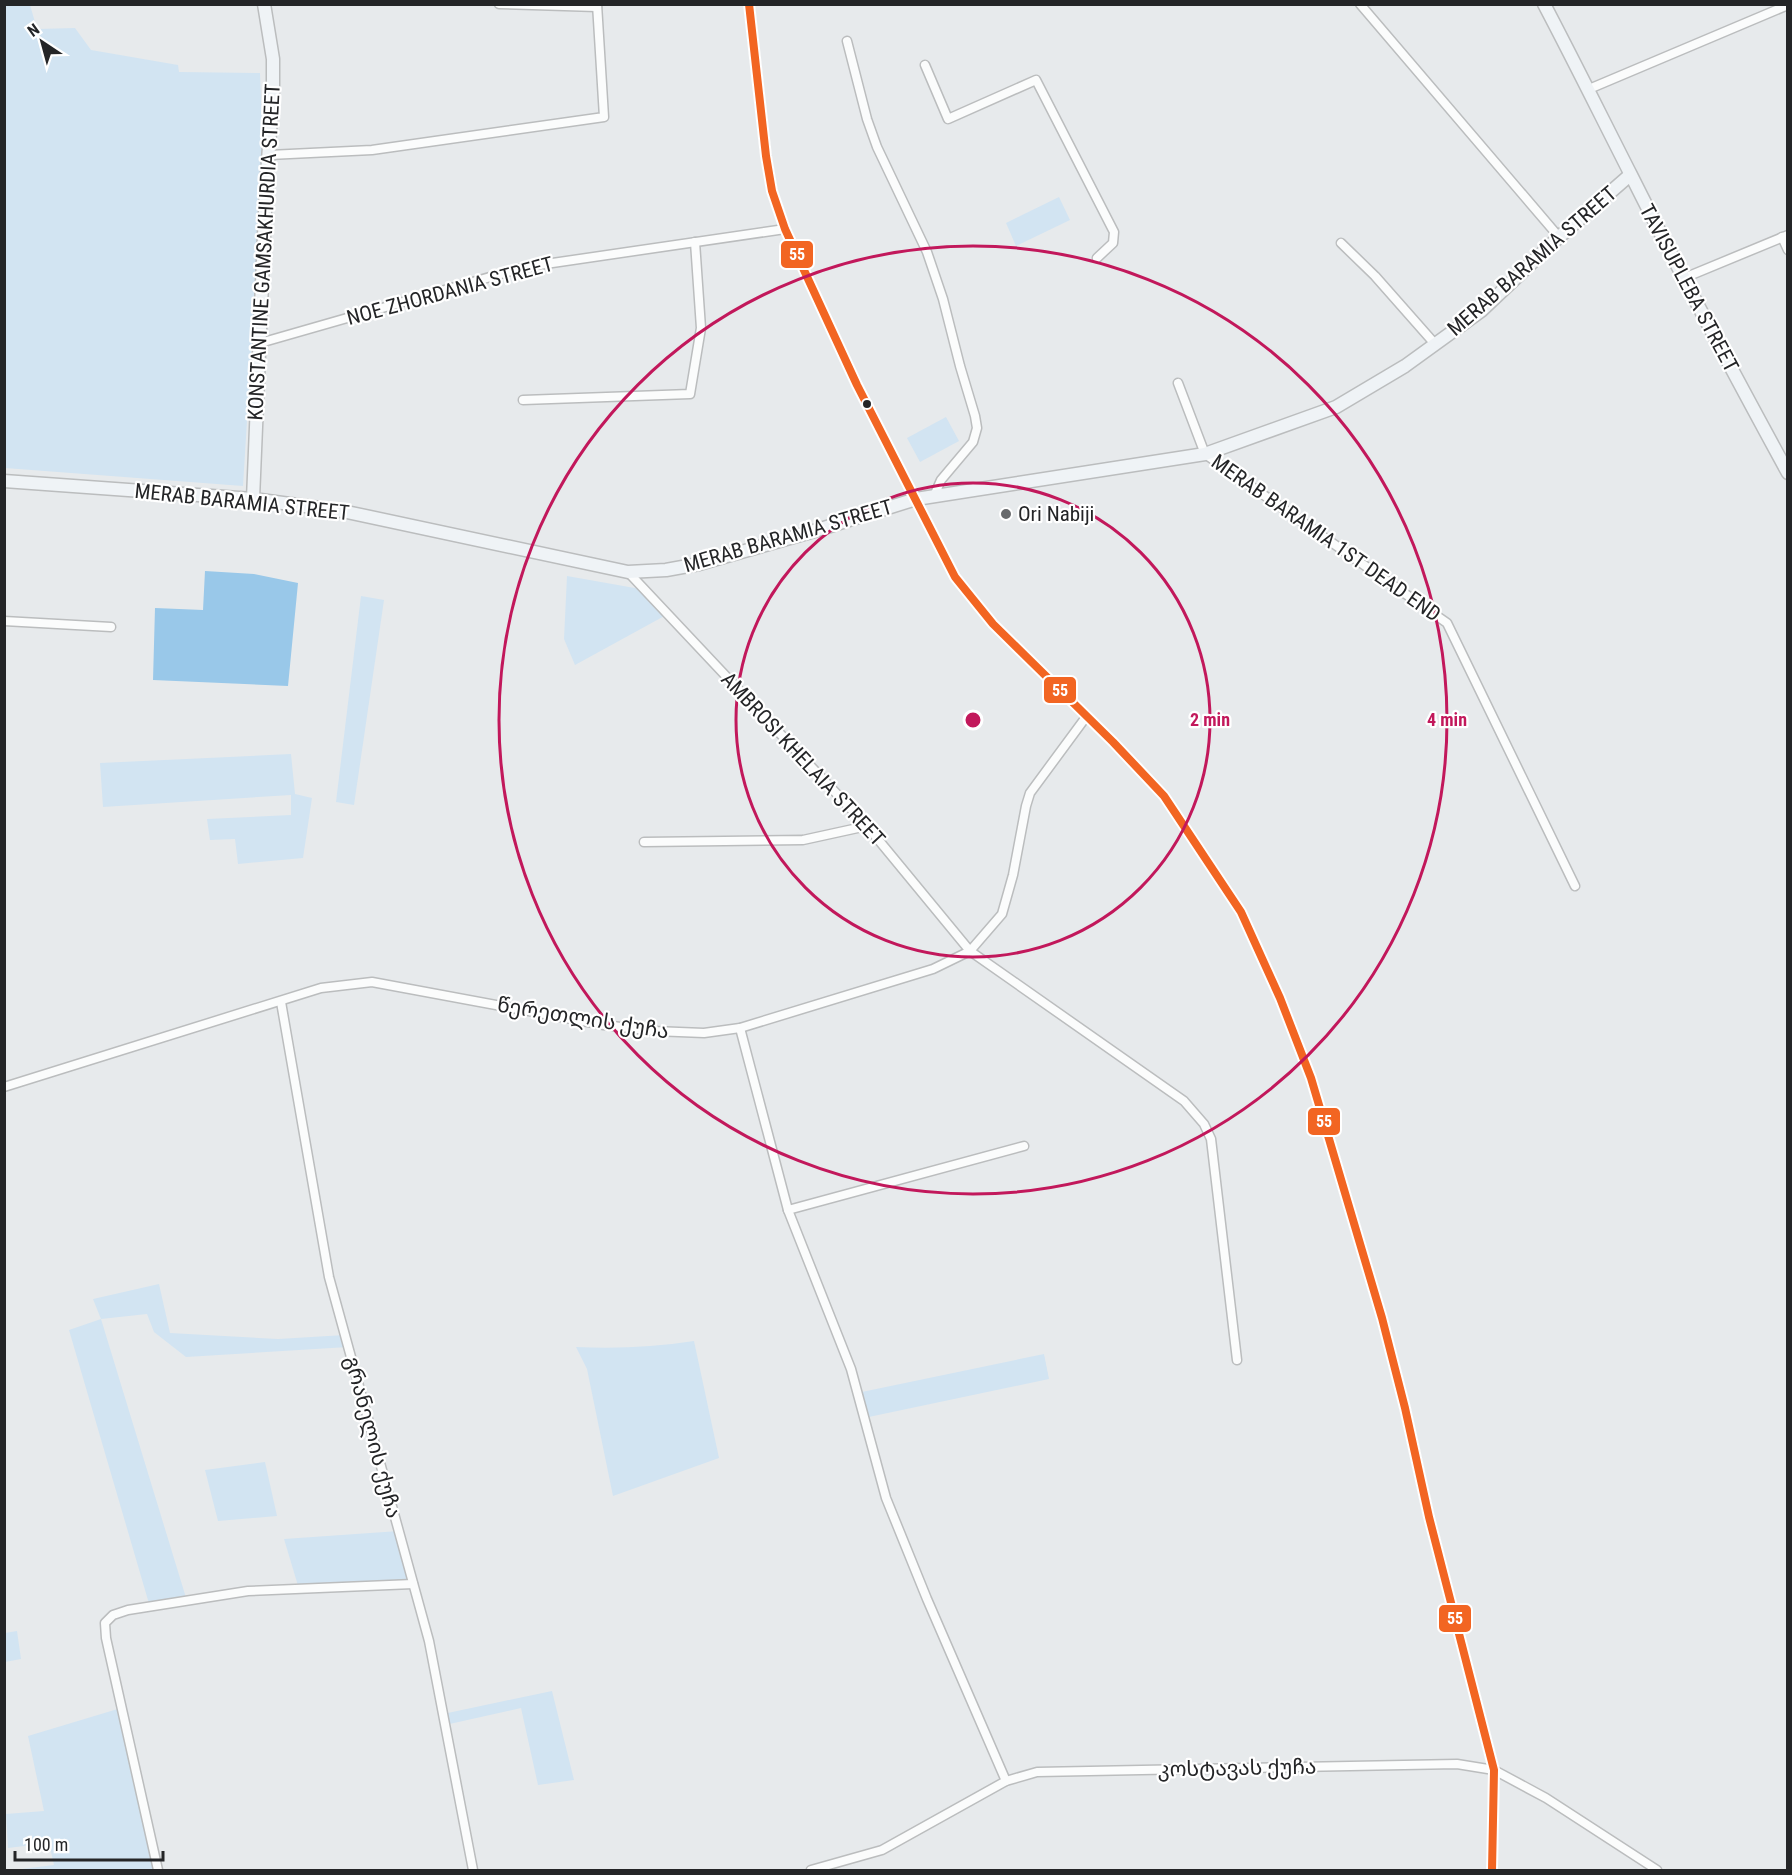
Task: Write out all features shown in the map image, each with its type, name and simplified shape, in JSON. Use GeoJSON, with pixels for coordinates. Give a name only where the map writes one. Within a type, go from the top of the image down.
{"type":"FeatureCollection","features":[{"type":"Feature","properties":{"kind":"main road","name":"KONSTANTINE GAMSAKHURDIA STREET"},"geometry":{"type":"LineString","coordinates":[[253,499],[273,59],[264,4]]}},
{"type":"Feature","properties":{"kind":"main road","name":"TAVISUPLEBA STREET"},"geometry":{"type":"LineString","coordinates":[[1544,4],[1589,89],[1630,175],[1788,473]]}},
{"type":"Feature","properties":{"kind":"main road","name":"MERAB BARAMIA STREET"},"geometry":{"type":"LineString","coordinates":[[4,481],[253,499],[342,511],[628,572],[666,570],[699,564],[934,496],[1205,454],[1336,406],[1405,366],[1480,311],[1630,175]]}},
{"type":"Feature","properties":{"kind":"street"},"geometry":{"type":"LineString","coordinates":[[269,155],[372,150],[604,117],[597,6],[499,4]]}},
{"type":"Feature","properties":{"kind":"street"},"geometry":{"type":"LineString","coordinates":[[749,4],[766,156],[772,191],[785,229],[857,385],[950,567],[993,624],[1164,796],[1242,912],[1280,998],[1307,1068],[1363,1247],[1406,1408],[1429,1517],[1487,1741],[1494,1770],[1492,1870]]}},
{"type":"Feature","properties":{"kind":"street"},"geometry":{"type":"LineString","coordinates":[[1360,4],[1559,237]]}},
{"type":"Feature","properties":{"kind":"street"},"geometry":{"type":"LineString","coordinates":[[1589,89],[1788,5]]}},
{"type":"Feature","properties":{"kind":"street"},"geometry":{"type":"LineString","coordinates":[[847,41],[877,147],[927,252],[943,299],[975,416],[977,428],[973,442],[941,480],[934,496]]}},
{"type":"Feature","properties":{"kind":"street"},"geometry":{"type":"LineString","coordinates":[[925,65],[948,119],[1036,80],[1114,232],[1113,243],[1098,258]]}},
{"type":"Feature","properties":{"kind":"street","name":"NOE ZHORDANIA STREET"},"geometry":{"type":"LineString","coordinates":[[260,343],[525,267],[785,229]]}},
{"type":"Feature","properties":{"kind":"street"},"geometry":{"type":"LineString","coordinates":[[1684,278],[1785,236],[1788,250]]}},
{"type":"Feature","properties":{"kind":"street"},"geometry":{"type":"LineString","coordinates":[[523,400],[690,394],[701,328],[695,242]]}},
{"type":"Feature","properties":{"kind":"street"},"geometry":{"type":"LineString","coordinates":[[1341,243],[1375,276],[1435,344]]}},
{"type":"Feature","properties":{"kind":"street"},"geometry":{"type":"LineString","coordinates":[[1178,382],[1205,454]]}},
{"type":"Feature","properties":{"kind":"street","name":"MERAB BARAMIA 1ST DEAD END"},"geometry":{"type":"LineString","coordinates":[[1205,454],[1448,623],[1575,886]]}},
{"type":"Feature","properties":{"kind":"street","name":"AMBROSI KHELAIA STREET"},"geometry":{"type":"LineString","coordinates":[[628,572],[867,826],[970,951],[1184,1101],[1204,1124],[1211,1139],[1237,1360]]}},
{"type":"Feature","properties":{"kind":"street"},"geometry":{"type":"LineString","coordinates":[[4,621],[111,627]]}},
{"type":"Feature","properties":{"kind":"street","name":"წერეთლის ქუჩა"},"geometry":{"type":"LineString","coordinates":[[4,1087],[321,988],[372,982],[604,1025],[654,1031],[704,1033],[740,1028],[933,969],[970,951],[1002,914],[1013,875],[1030,794],[1086,717]]}},
{"type":"Feature","properties":{"kind":"street"},"geometry":{"type":"LineString","coordinates":[[644,842],[803,840],[867,826]]}},
{"type":"Feature","properties":{"kind":"street","name":"გრანელის ქუჩა"},"geometry":{"type":"LineString","coordinates":[[281,1002],[329,1277],[429,1641],[473,1870]]}},
{"type":"Feature","properties":{"kind":"street"},"geometry":{"type":"LineString","coordinates":[[740,1028],[788,1210],[851,1369],[886,1498],[927,1599],[1006,1780]]}},
{"type":"Feature","properties":{"kind":"street"},"geometry":{"type":"LineString","coordinates":[[788,1210],[1024,1146]]}},
{"type":"Feature","properties":{"kind":"street"},"geometry":{"type":"LineString","coordinates":[[158,1870],[108,1648],[105,1623],[113,1615],[128,1610],[248,1591],[413,1584]]}},
{"type":"Feature","properties":{"kind":"street","name":"კოსტავას ქუჩა"},"geometry":{"type":"LineString","coordinates":[[811,1870],[882,1850],[1006,1780],[1036,1772],[1456,1764],[1494,1770],[1546,1798],[1657,1870]]}},
{"type":"Feature","properties":{"kind":"shaded area"},"geometry":{"type":"Polygon","coordinates":[[[4,5],[30,5],[37,29],[75,28],[91,50],[178,65],[179,72],[260,73],[263,157],[243,486],[5,468],[4,5]]]}},
{"type":"Feature","properties":{"kind":"shaded area"},"geometry":{"type":"Polygon","coordinates":[[[1059,197],[1070,220],[1016,246],[1006,223],[1059,197]]]}},
{"type":"Feature","properties":{"kind":"shaded area"},"geometry":{"type":"Polygon","coordinates":[[[946,417],[959,441],[920,462],[907,438],[946,417]]]}},
{"type":"Feature","properties":{"kind":"shaded area"},"geometry":{"type":"Polygon","coordinates":[[[205,571],[254,574],[298,583],[288,686],[153,680],[155,608],[203,610],[205,571]]]}},
{"type":"Feature","properties":{"kind":"shaded area"},"geometry":{"type":"Polygon","coordinates":[[[567,576],[646,590],[668,614],[575,665],[564,639],[567,576]]]}},
{"type":"Feature","properties":{"kind":"shaded area"},"geometry":{"type":"Polygon","coordinates":[[[361,596],[384,600],[354,805],[336,802],[361,596]]]}},
{"type":"Feature","properties":{"kind":"shaded area"},"geometry":{"type":"Polygon","coordinates":[[[291,754],[295,794],[312,798],[303,858],[238,864],[235,839],[210,840],[207,819],[291,815],[291,795],[103,807],[100,763],[291,754]]]}},
{"type":"Feature","properties":{"kind":"shaded area"},"geometry":{"type":"Polygon","coordinates":[[[159,1284],[170,1333],[278,1339],[345,1335],[348,1347],[186,1357],[154,1332],[147,1314],[101,1319],[93,1299],[159,1284]]]}},
{"type":"Feature","properties":{"kind":"shaded area"},"geometry":{"type":"Polygon","coordinates":[[[101,1319],[187,1601],[150,1607],[69,1330],[101,1319]]]}},
{"type":"Feature","properties":{"kind":"shaded area"},"geometry":{"type":"Polygon","coordinates":[[[694,1341],[719,1458],[613,1496],[587,1369],[576,1347],[635,1347],[694,1341]]]}},
{"type":"Feature","properties":{"kind":"shaded area"},"geometry":{"type":"Polygon","coordinates":[[[1044,1354],[1049,1379],[864,1418],[857,1393],[1044,1354]]]}},
{"type":"Feature","properties":{"kind":"shaded area"},"geometry":{"type":"Polygon","coordinates":[[[265,1462],[277,1516],[218,1521],[205,1470],[265,1462]]]}},
{"type":"Feature","properties":{"kind":"shaded area"},"geometry":{"type":"Polygon","coordinates":[[[399,1531],[413,1584],[299,1589],[284,1539],[399,1531]]]}},
{"type":"Feature","properties":{"kind":"shaded area"},"geometry":{"type":"Polygon","coordinates":[[[17,1631],[21,1659],[5,1662],[5,1633],[17,1631]]]}},
{"type":"Feature","properties":{"kind":"shaded area"},"geometry":{"type":"Polygon","coordinates":[[[552,1691],[574,1780],[538,1785],[521,1708],[445,1725],[443,1714],[552,1691]]]}},
{"type":"Feature","properties":{"kind":"shaded area"},"geometry":{"type":"Polygon","coordinates":[[[121,1708],[158,1870],[14,1870],[54,1865],[49,1843],[8,1848],[6,1814],[44,1811],[28,1736],[121,1708]]]}},
{"type":"Feature","properties":{"kind":"transit line","name":"55"},"geometry":{"type":"LineString","coordinates":[[749,4],[766,156],[772,191],[785,229],[857,385],[955,577],[993,624],[1113,742],[1164,796],[1241,912],[1280,998],[1311,1078],[1382,1318],[1429,1517],[1494,1770],[1492,1870]]}},
{"type":"Feature","properties":{"kind":"place","name":"Ori Nabiji"},"geometry":{"type":"Point","coordinates":[1006,514]}}]}
